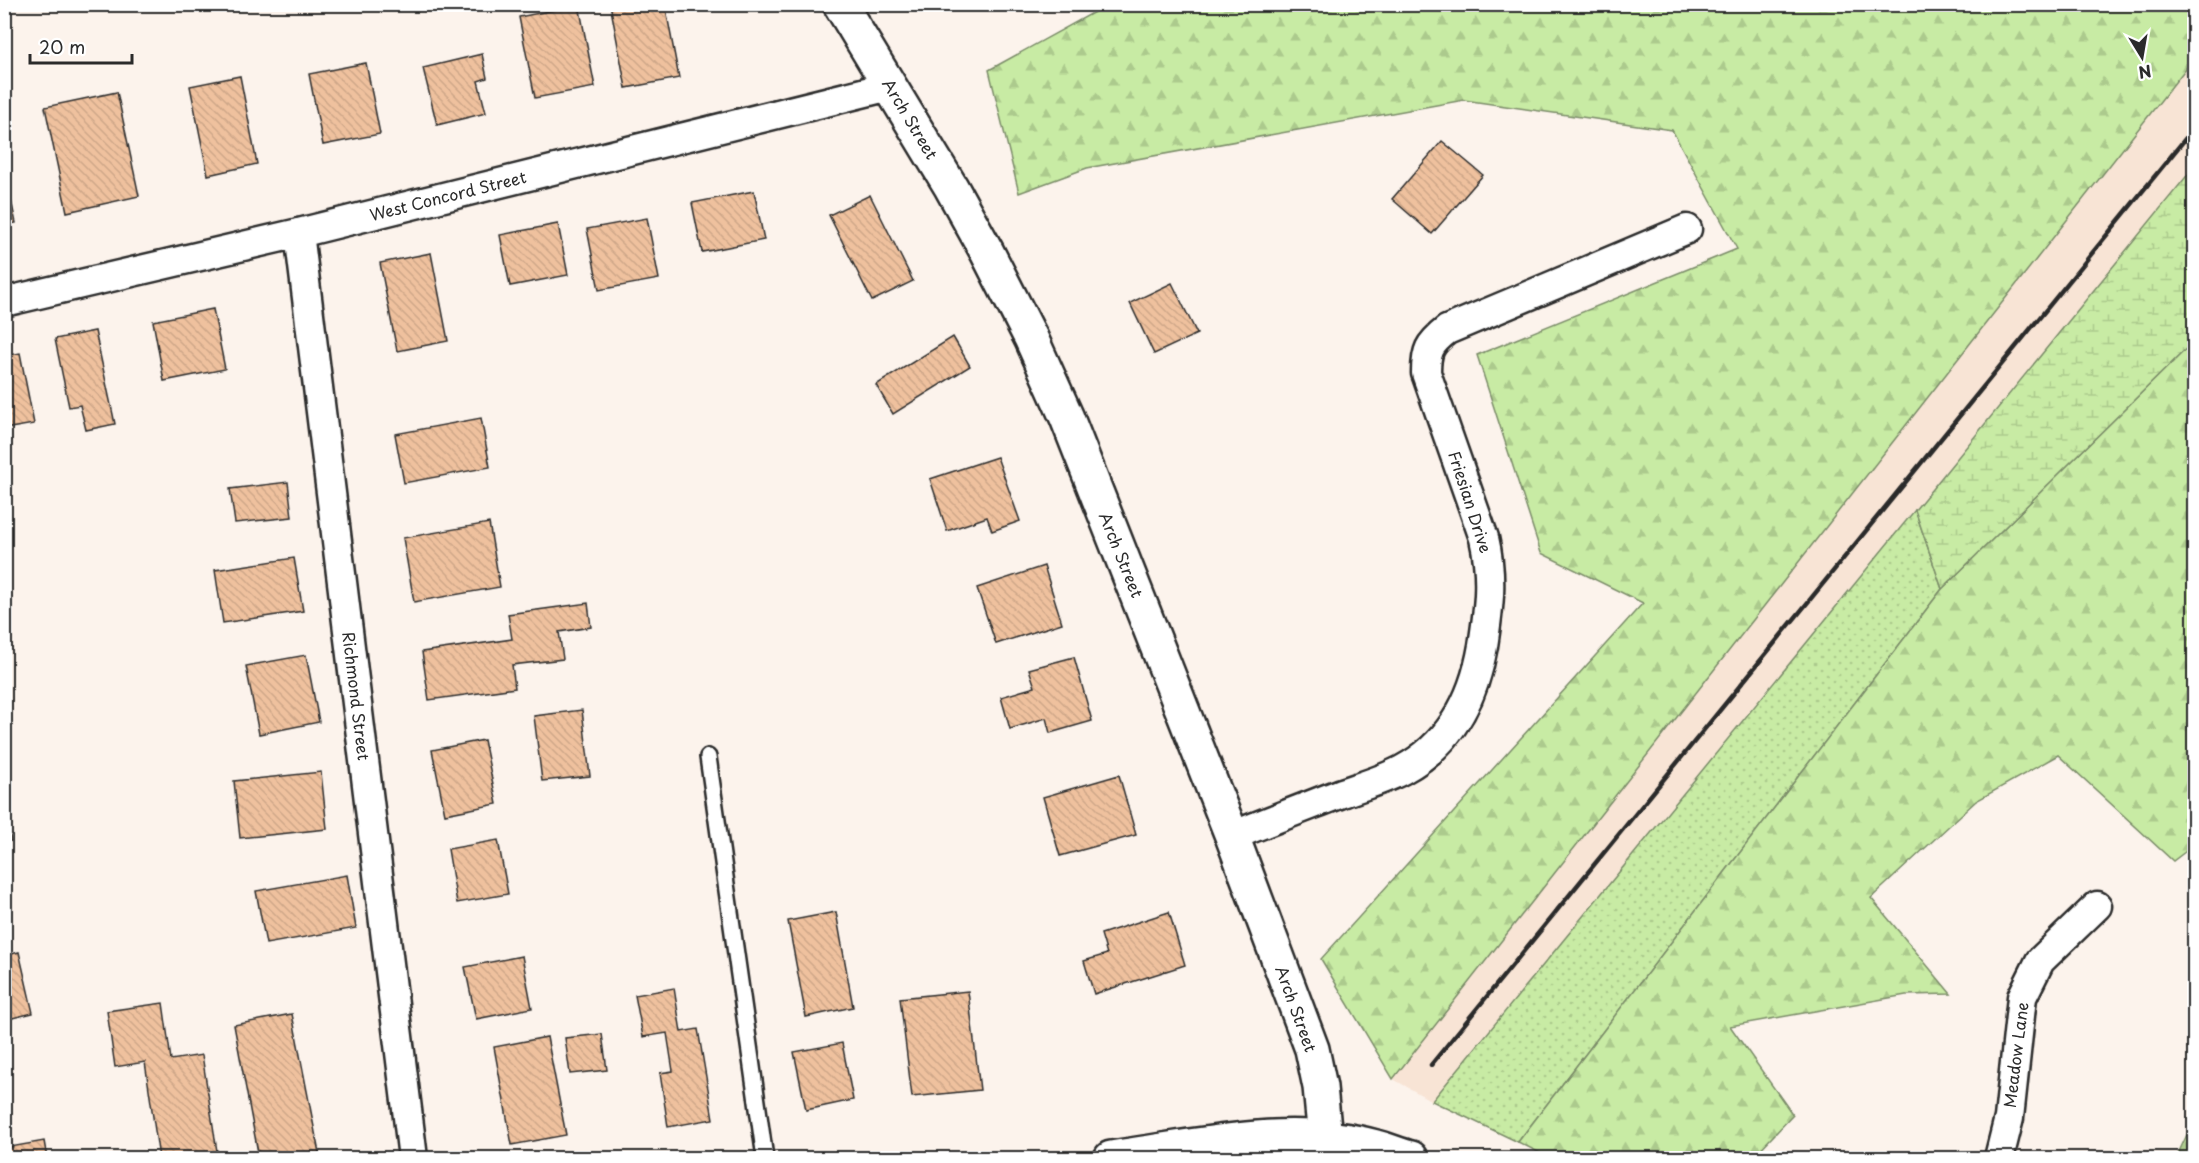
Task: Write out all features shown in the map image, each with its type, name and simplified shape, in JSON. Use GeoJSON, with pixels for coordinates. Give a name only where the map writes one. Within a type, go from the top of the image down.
{"type":"FeatureCollection","features":[{"type":"Feature","properties":{"kind":"street","name":"Arch Street"},"geometry":{"type":"LineString","coordinates":[[840,4],[987,252],[1067,418],[1232,836],[1312,1048],[1320,1087],[1325,1139]]}},
{"type":"Feature","properties":{"kind":"street","name":"West Concord Street"},"geometry":{"type":"LineString","coordinates":[[4,302],[299,233],[890,86]]}},
{"type":"Feature","properties":{"kind":"street","name":"Friesian Drive"},"geometry":{"type":"LineString","coordinates":[[1232,836],[1401,770],[1428,753],[1452,727],[1469,698],[1486,628],[1491,594],[1490,562],[1484,538],[1426,373],[1426,357],[1433,341],[1447,330],[1687,229]]}},
{"type":"Feature","properties":{"kind":"street","name":"Richmond Street"},"geometry":{"type":"LineString","coordinates":[[299,233],[413,1158]]}},
{"type":"Feature","properties":{"kind":"street","name":"Meadow Lane"},"geometry":{"type":"LineString","coordinates":[[1999,1158],[2009,1118],[2022,998],[2040,961],[2097,906]]}},
{"type":"Feature","properties":{"kind":"street"},"geometry":{"type":"LineString","coordinates":[[1111,1158],[1281,1137],[1325,1139],[1375,1146],[1411,1158]]}},
{"type":"Feature","properties":{"kind":"lane"},"geometry":{"type":"LineString","coordinates":[[708,757],[765,1158]]}},
{"type":"Feature","properties":{"kind":"shaded area"},"geometry":{"type":"Polygon","coordinates":[[[2194,58],[2194,167],[1432,1101],[1393,1079],[2194,58]]]}},
{"type":"Feature","properties":{"kind":"green space"},"geometry":{"type":"Polygon","coordinates":[[[1107,5],[2194,5],[2194,58],[1393,1079],[1321,959],[1643,603],[1541,553],[1477,355],[1737,249],[1672,130],[1464,100],[1087,168],[1019,193],[989,70],[1107,5]]]}},
{"type":"Feature","properties":{"kind":"green space"},"geometry":{"type":"Polygon","coordinates":[[[2194,167],[2194,341],[1942,589],[1915,510],[2194,167]]]}},
{"type":"Feature","properties":{"kind":"green space"},"geometry":{"type":"Polygon","coordinates":[[[2194,341],[2194,845],[2173,861],[2058,755],[1976,801],[1871,898],[1951,994],[1906,995],[1730,1026],[1793,1115],[1752,1158],[1550,1158],[1518,1142],[1942,589],[2194,341]]]}},
{"type":"Feature","properties":{"kind":"green space"},"geometry":{"type":"Polygon","coordinates":[[[1915,510],[1942,589],[1518,1142],[1432,1101],[1915,510]]]}},
{"type":"Feature","properties":{"kind":"green space"},"geometry":{"type":"Polygon","coordinates":[[[2194,1120],[2194,1158],[2176,1158],[2194,1120]]]}},
{"type":"Feature","properties":{"kind":"building"},"geometry":{"type":"Polygon","coordinates":[[[610,4],[665,4],[679,78],[626,88],[610,4]]]}},
{"type":"Feature","properties":{"kind":"building"},"geometry":{"type":"Polygon","coordinates":[[[579,5],[595,87],[535,98],[519,17],[579,5]]]}},
{"type":"Feature","properties":{"kind":"building"},"geometry":{"type":"Polygon","coordinates":[[[482,54],[487,78],[478,81],[486,113],[437,125],[423,68],[482,54]]]}},
{"type":"Feature","properties":{"kind":"building"},"geometry":{"type":"Polygon","coordinates":[[[366,63],[380,134],[323,145],[309,74],[366,63]]]}},
{"type":"Feature","properties":{"kind":"building"},"geometry":{"type":"Polygon","coordinates":[[[240,76],[257,164],[208,175],[190,86],[240,76]]]}},
{"type":"Feature","properties":{"kind":"building"},"geometry":{"type":"Polygon","coordinates":[[[117,92],[139,196],[67,212],[45,107],[117,92]]]}},
{"type":"Feature","properties":{"kind":"building"},"geometry":{"type":"Polygon","coordinates":[[[1442,141],[1483,175],[1432,234],[1392,199],[1442,141]]]}},
{"type":"Feature","properties":{"kind":"building"},"geometry":{"type":"Polygon","coordinates":[[[4,168],[16,223],[4,225],[4,168]]]}},
{"type":"Feature","properties":{"kind":"building"},"geometry":{"type":"Polygon","coordinates":[[[754,191],[764,240],[702,252],[692,203],[754,191]]]}},
{"type":"Feature","properties":{"kind":"building"},"geometry":{"type":"Polygon","coordinates":[[[870,195],[913,281],[872,301],[829,215],[870,195]]]}},
{"type":"Feature","properties":{"kind":"building"},"geometry":{"type":"Polygon","coordinates":[[[647,218],[659,279],[599,290],[587,229],[647,218]]]}},
{"type":"Feature","properties":{"kind":"building"},"geometry":{"type":"Polygon","coordinates":[[[558,224],[568,275],[510,286],[500,235],[558,224]]]}},
{"type":"Feature","properties":{"kind":"building"},"geometry":{"type":"Polygon","coordinates":[[[431,253],[448,341],[397,351],[380,263],[431,253]]]}},
{"type":"Feature","properties":{"kind":"building"},"geometry":{"type":"Polygon","coordinates":[[[1172,283],[1197,334],[1154,354],[1130,303],[1172,283]]]}},
{"type":"Feature","properties":{"kind":"building"},"geometry":{"type":"Polygon","coordinates":[[[213,309],[225,369],[164,381],[153,321],[213,309]]]}},
{"type":"Feature","properties":{"kind":"building"},"geometry":{"type":"Polygon","coordinates":[[[95,331],[115,424],[86,430],[80,405],[69,407],[55,339],[95,331]]]}},
{"type":"Feature","properties":{"kind":"building"},"geometry":{"type":"Polygon","coordinates":[[[953,337],[970,366],[893,414],[876,385],[953,337]]]}},
{"type":"Feature","properties":{"kind":"building"},"geometry":{"type":"Polygon","coordinates":[[[20,353],[34,424],[4,429],[4,356],[20,353]]]}},
{"type":"Feature","properties":{"kind":"building"},"geometry":{"type":"Polygon","coordinates":[[[481,418],[490,467],[404,483],[395,434],[481,418]]]}},
{"type":"Feature","properties":{"kind":"building"},"geometry":{"type":"Polygon","coordinates":[[[997,457],[1020,521],[992,531],[987,517],[947,531],[930,479],[997,457]]]}},
{"type":"Feature","properties":{"kind":"building"},"geometry":{"type":"Polygon","coordinates":[[[288,482],[292,517],[235,523],[230,489],[288,482]]]}},
{"type":"Feature","properties":{"kind":"building"},"geometry":{"type":"Polygon","coordinates":[[[489,523],[500,587],[414,602],[403,538],[489,523]]]}},
{"type":"Feature","properties":{"kind":"building"},"geometry":{"type":"Polygon","coordinates":[[[294,558],[303,611],[223,623],[215,570],[294,558]]]}},
{"type":"Feature","properties":{"kind":"building"},"geometry":{"type":"Polygon","coordinates":[[[1044,566],[1062,623],[996,644],[977,588],[1044,566]]]}},
{"type":"Feature","properties":{"kind":"building"},"geometry":{"type":"Polygon","coordinates":[[[588,603],[591,627],[559,632],[563,659],[512,665],[515,688],[429,700],[422,652],[512,639],[508,614],[588,603]]]}},
{"type":"Feature","properties":{"kind":"building"},"geometry":{"type":"Polygon","coordinates":[[[306,655],[319,722],[259,734],[246,666],[306,655]]]}},
{"type":"Feature","properties":{"kind":"building"},"geometry":{"type":"Polygon","coordinates":[[[1074,657],[1092,721],[1050,733],[1046,718],[1010,729],[1001,697],[1035,687],[1029,669],[1074,657]]]}},
{"type":"Feature","properties":{"kind":"building"},"geometry":{"type":"Polygon","coordinates":[[[582,710],[590,776],[542,781],[534,716],[582,710]]]}},
{"type":"Feature","properties":{"kind":"building"},"geometry":{"type":"Polygon","coordinates":[[[484,740],[497,804],[445,814],[432,750],[484,740]]]}},
{"type":"Feature","properties":{"kind":"building"},"geometry":{"type":"Polygon","coordinates":[[[321,772],[327,829],[240,838],[234,781],[321,772]]]}},
{"type":"Feature","properties":{"kind":"building"},"geometry":{"type":"Polygon","coordinates":[[[1119,775],[1136,835],[1060,856],[1043,797],[1119,775]]]}},
{"type":"Feature","properties":{"kind":"building"},"geometry":{"type":"Polygon","coordinates":[[[4,808],[11,841],[4,843],[4,808]]]}},
{"type":"Feature","properties":{"kind":"building"},"geometry":{"type":"Polygon","coordinates":[[[498,840],[508,894],[457,903],[448,849],[498,840]]]}},
{"type":"Feature","properties":{"kind":"building"},"geometry":{"type":"Polygon","coordinates":[[[347,875],[356,928],[266,944],[256,891],[347,875]]]}},
{"type":"Feature","properties":{"kind":"building"},"geometry":{"type":"Polygon","coordinates":[[[836,912],[853,1007],[806,1017],[788,921],[836,912]]]}},
{"type":"Feature","properties":{"kind":"building"},"geometry":{"type":"Polygon","coordinates":[[[1169,912],[1185,965],[1094,994],[1084,961],[1107,954],[1101,934],[1169,912]]]}},
{"type":"Feature","properties":{"kind":"building"},"geometry":{"type":"Polygon","coordinates":[[[19,952],[33,1013],[4,1020],[4,956],[19,952]]]}},
{"type":"Feature","properties":{"kind":"building"},"geometry":{"type":"Polygon","coordinates":[[[522,956],[532,1008],[476,1019],[465,967],[522,956]]]}},
{"type":"Feature","properties":{"kind":"building"},"geometry":{"type":"Polygon","coordinates":[[[674,988],[681,1032],[698,1029],[713,1119],[668,1127],[660,1073],[673,1071],[667,1033],[643,1037],[635,995],[674,988]]]}},
{"type":"Feature","properties":{"kind":"building"},"geometry":{"type":"Polygon","coordinates":[[[968,991],[980,1090],[912,1097],[900,998],[968,991]]]}},
{"type":"Feature","properties":{"kind":"building"},"geometry":{"type":"Polygon","coordinates":[[[163,1003],[171,1060],[202,1055],[218,1158],[159,1158],[145,1062],[115,1067],[107,1011],[163,1003]]]}},
{"type":"Feature","properties":{"kind":"building"},"geometry":{"type":"Polygon","coordinates":[[[292,1014],[320,1158],[259,1158],[234,1025],[292,1014]]]}},
{"type":"Feature","properties":{"kind":"building"},"geometry":{"type":"Polygon","coordinates":[[[602,1034],[607,1070],[570,1074],[565,1038],[602,1034]]]}},
{"type":"Feature","properties":{"kind":"building"},"geometry":{"type":"Polygon","coordinates":[[[547,1037],[566,1135],[512,1145],[494,1047],[547,1037]]]}},
{"type":"Feature","properties":{"kind":"building"},"geometry":{"type":"Polygon","coordinates":[[[842,1043],[853,1100],[806,1110],[794,1052],[842,1043]]]}},
{"type":"Feature","properties":{"kind":"building"},"geometry":{"type":"Polygon","coordinates":[[[44,1141],[47,1158],[4,1158],[4,1145],[5,1148],[44,1141]]]}},
{"type":"Feature","properties":{"kind":"railway"},"geometry":{"type":"LineString","coordinates":[[1431,1065],[2194,128]]}}]}
